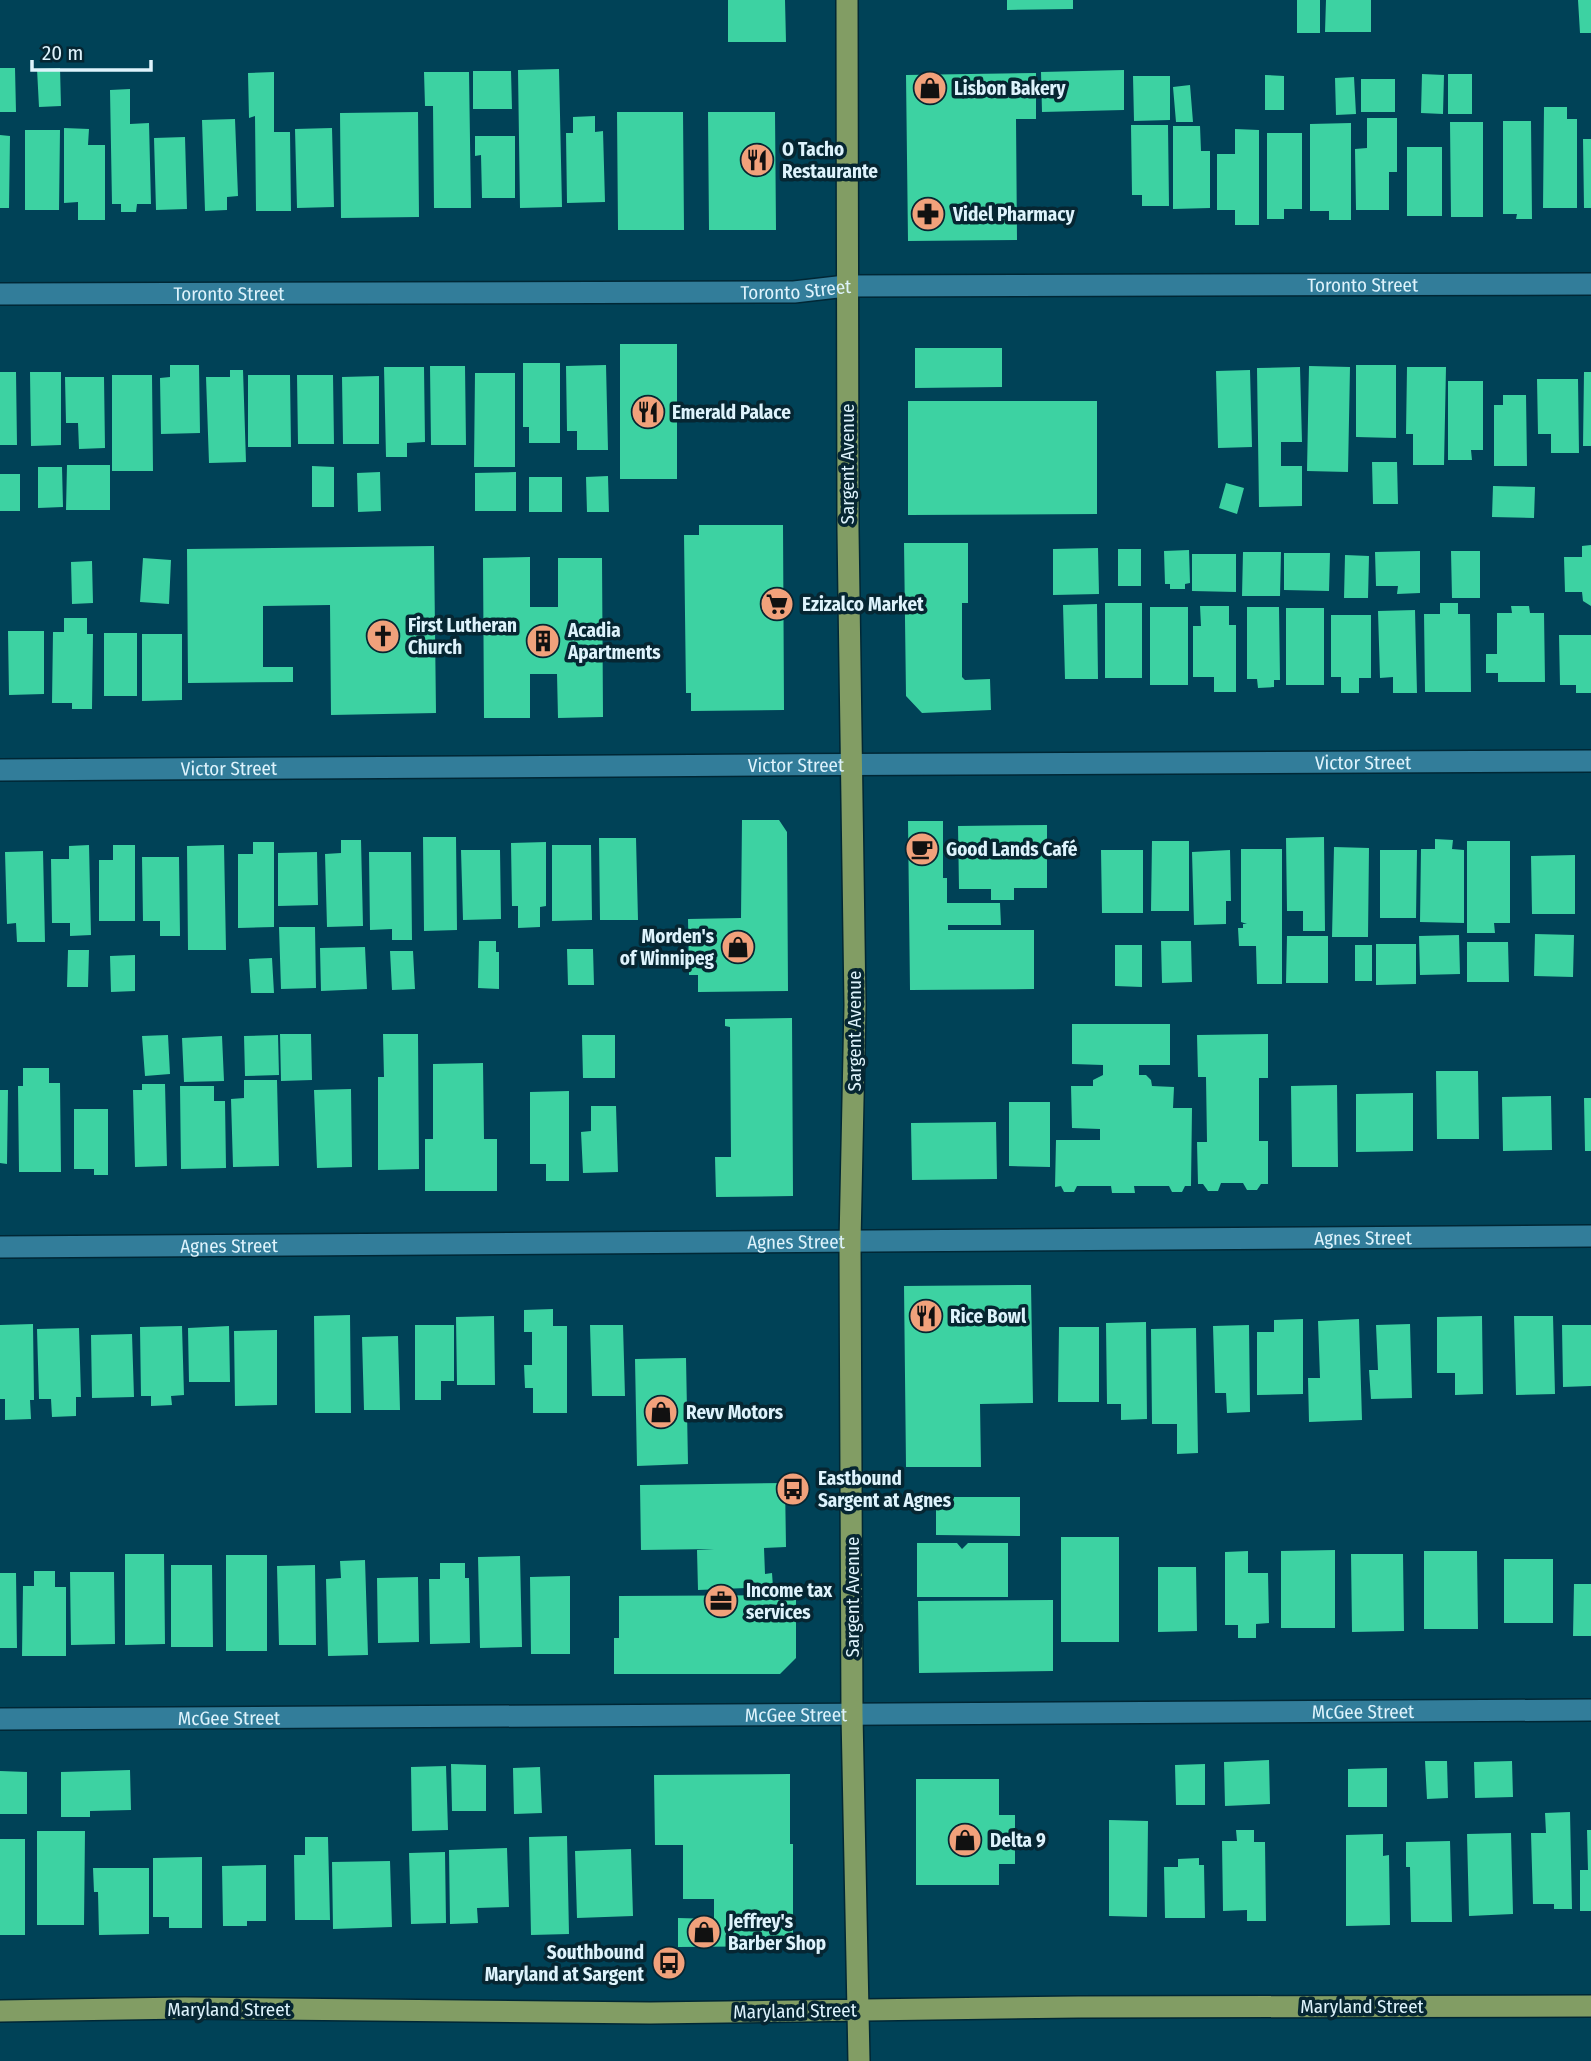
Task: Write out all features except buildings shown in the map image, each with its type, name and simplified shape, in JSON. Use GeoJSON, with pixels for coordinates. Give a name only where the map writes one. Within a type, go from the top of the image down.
{"type":"FeatureCollection","features":[{"type":"Feature","properties":{"kind":"main road","name":"Sargent Avenue"},"geometry":{"type":"LineString","coordinates":[[847,0],[846,286],[855,1005],[850,1242],[852,1715],[859,2061]]}},
{"type":"Feature","properties":{"kind":"main road","name":"Maryland Street"},"geometry":{"type":"LineString","coordinates":[[0,2011],[185,2008],[650,2013],[1102,2007],[1591,2006]]}},
{"type":"Feature","properties":{"kind":"street","name":"Toronto Street"},"geometry":{"type":"LineString","coordinates":[[0,294],[794,292],[846,286],[1591,284]]}},
{"type":"Feature","properties":{"kind":"street","name":"Victor Street"},"geometry":{"type":"LineString","coordinates":[[0,770],[609,764],[1591,761]]}},
{"type":"Feature","properties":{"kind":"street","name":"Agnes Street"},"geometry":{"type":"LineString","coordinates":[[0,1247],[1591,1236]]}},
{"type":"Feature","properties":{"kind":"street","name":"McGee Street"},"geometry":{"type":"LineString","coordinates":[[0,1720],[1591,1710]]}},
{"type":"Feature","properties":{"kind":"place","name":"Lisbon Bakery"},"geometry":{"type":"Point","coordinates":[930,88]}},
{"type":"Feature","properties":{"kind":"place","name":"O Tacho Restaurante"},"geometry":{"type":"Point","coordinates":[757,160]}},
{"type":"Feature","properties":{"kind":"place","name":"Videl Pharmacy"},"geometry":{"type":"Point","coordinates":[928,214]}},
{"type":"Feature","properties":{"kind":"place","name":"Emerald Palace"},"geometry":{"type":"Point","coordinates":[648,412]}},
{"type":"Feature","properties":{"kind":"place","name":"Ezizalco Market"},"geometry":{"type":"Point","coordinates":[777,604]}},
{"type":"Feature","properties":{"kind":"place","name":"First Lutheran Church"},"geometry":{"type":"Point","coordinates":[383,636]}},
{"type":"Feature","properties":{"kind":"place","name":"Acadia Apartments"},"geometry":{"type":"Point","coordinates":[543,641]}},
{"type":"Feature","properties":{"kind":"place","name":"Good Lands Café"},"geometry":{"type":"Point","coordinates":[922,849]}},
{"type":"Feature","properties":{"kind":"place","name":"Morden's of Winnipeg"},"geometry":{"type":"Point","coordinates":[738,947]}},
{"type":"Feature","properties":{"kind":"place","name":"Rice Bowl"},"geometry":{"type":"Point","coordinates":[926,1316]}},
{"type":"Feature","properties":{"kind":"place","name":"Revv Motors"},"geometry":{"type":"Point","coordinates":[661,1412]}},
{"type":"Feature","properties":{"kind":"place","name":"Eastbound Sargent at Agnes"},"geometry":{"type":"Point","coordinates":[793,1489]}},
{"type":"Feature","properties":{"kind":"place","name":"Income tax services"},"geometry":{"type":"Point","coordinates":[721,1601]}},
{"type":"Feature","properties":{"kind":"place","name":"Delta 9"},"geometry":{"type":"Point","coordinates":[965,1840]}},
{"type":"Feature","properties":{"kind":"place","name":"Jeffrey's Barber Shop"},"geometry":{"type":"Point","coordinates":[704,1932]}},
{"type":"Feature","properties":{"kind":"place","name":"Southbound Maryland at Sargent"},"geometry":{"type":"Point","coordinates":[669,1963]}}]}
